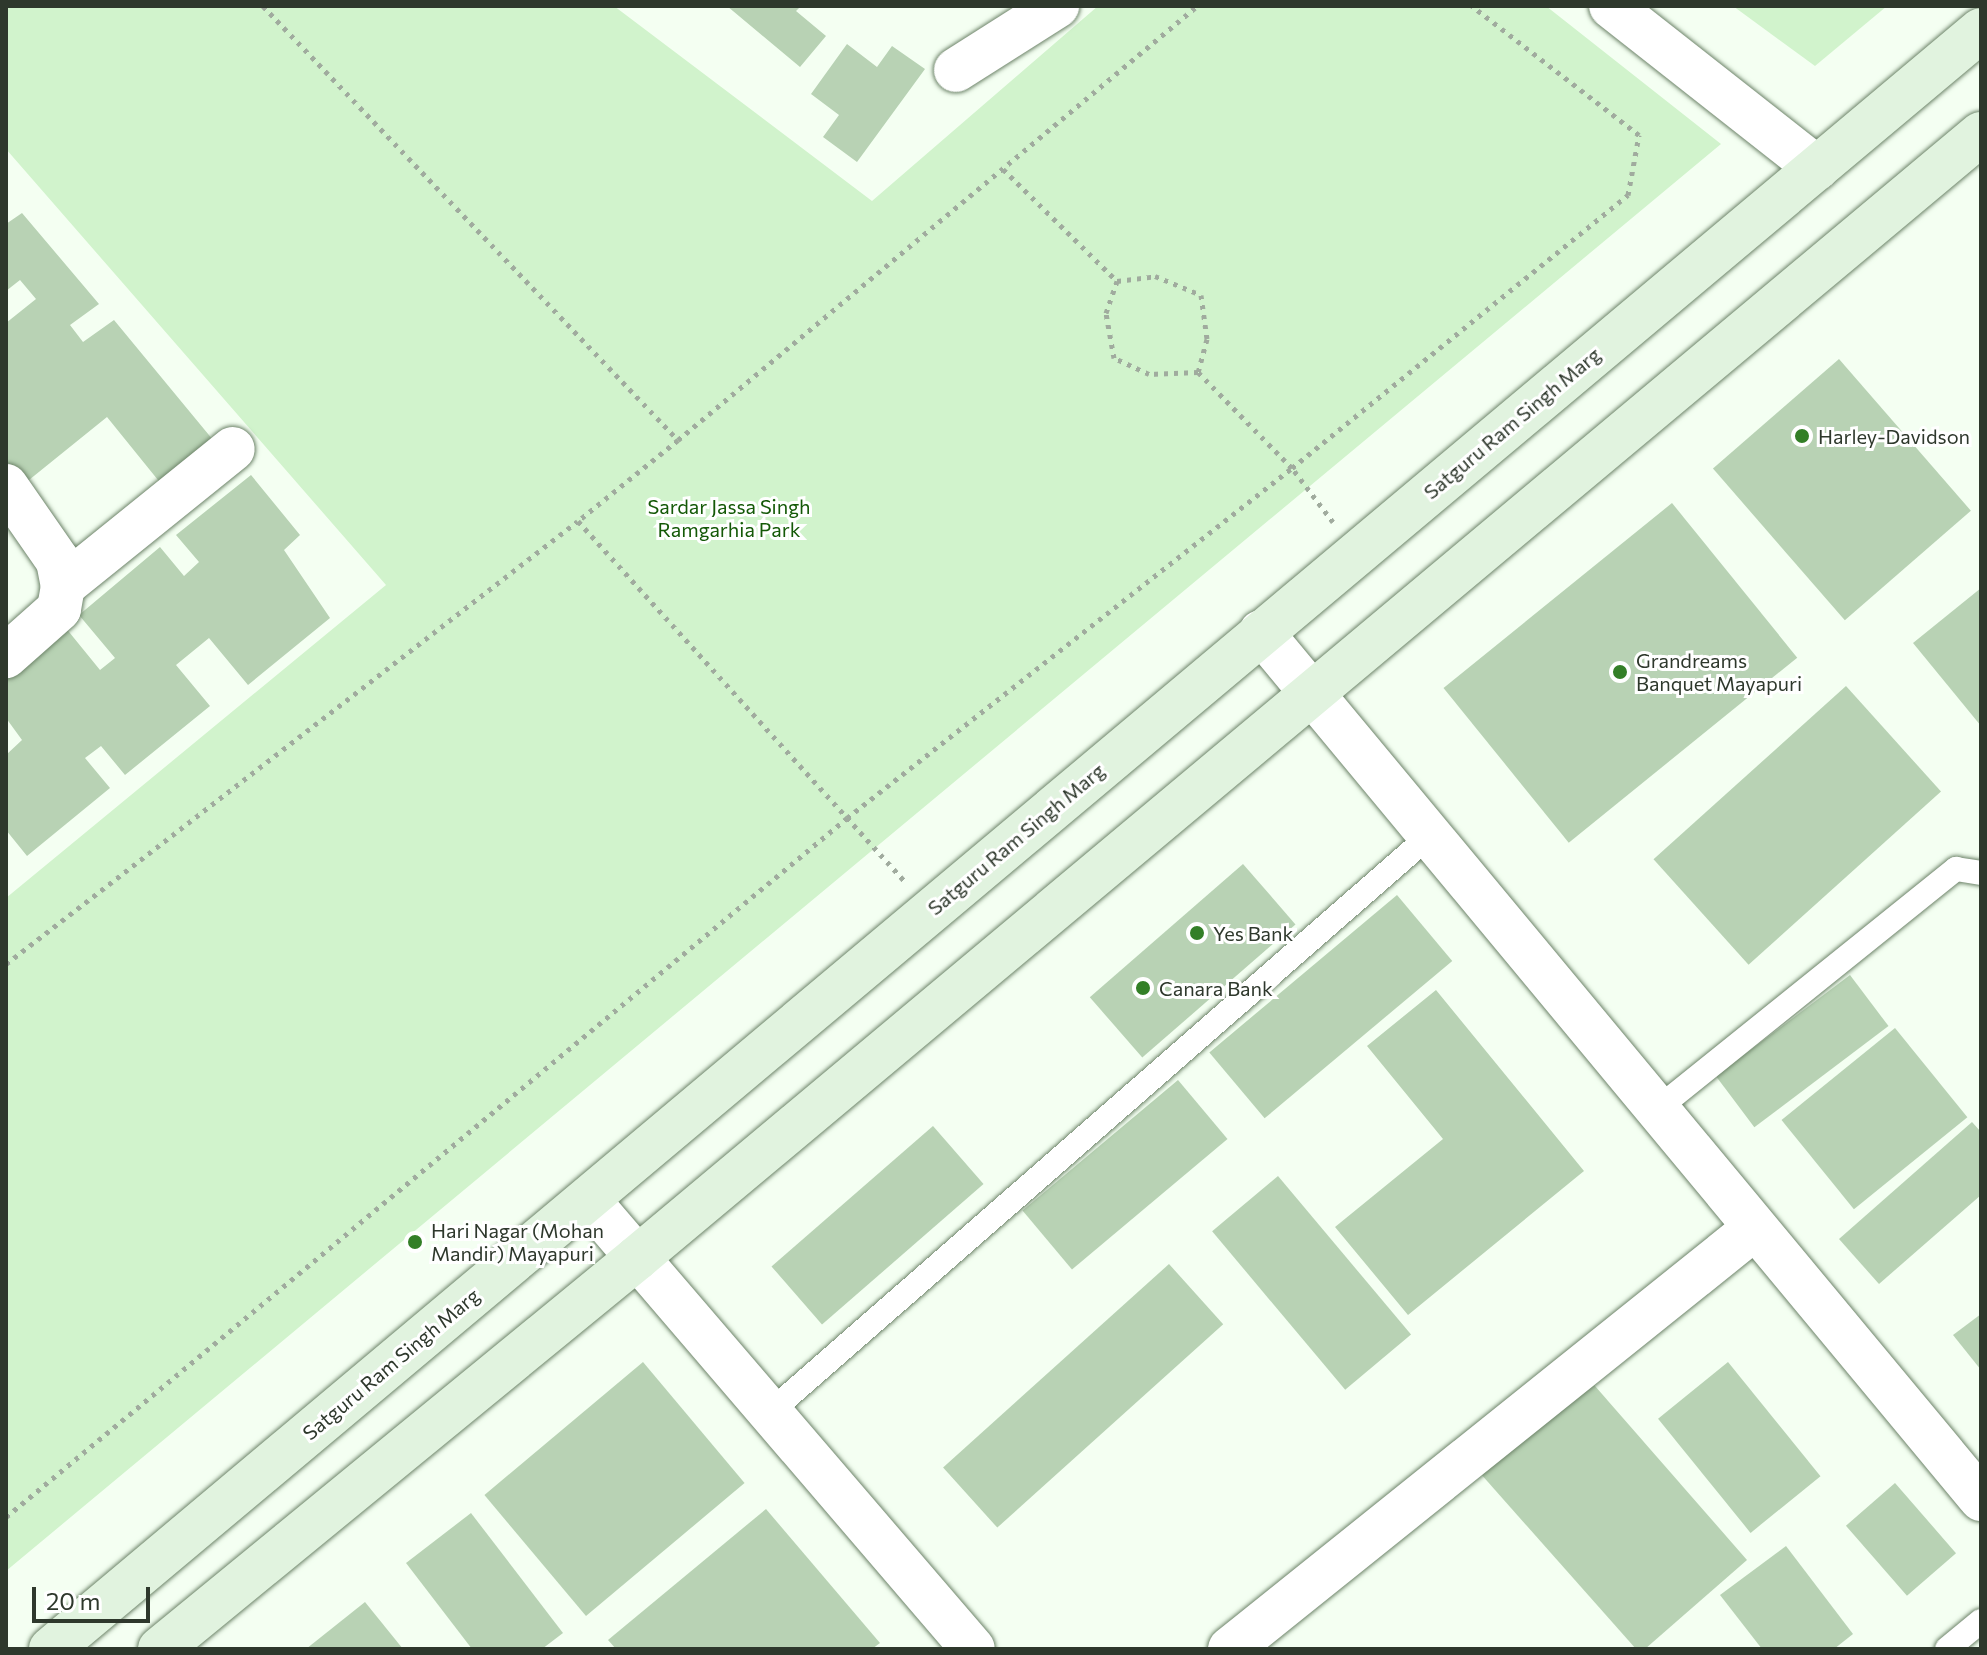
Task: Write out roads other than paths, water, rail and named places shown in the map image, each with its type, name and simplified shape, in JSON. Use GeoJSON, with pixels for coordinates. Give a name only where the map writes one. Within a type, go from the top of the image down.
{"type":"FeatureCollection","features":[{"type":"Feature","properties":{"kind":"main road","name":"Satguru Ram Singh Marg"},"geometry":{"type":"LineString","coordinates":[[51,1649],[1981,30]]}},
{"type":"Feature","properties":{"kind":"main road"},"geometry":{"type":"LineString","coordinates":[[160,1649],[637,1258],[1981,134]]}},
{"type":"Feature","properties":{"kind":"street"},"geometry":{"type":"LineString","coordinates":[[956,70],[1057,6]]}},
{"type":"Feature","properties":{"kind":"street"},"geometry":{"type":"LineString","coordinates":[[1611,6],[1817,168]]}},
{"type":"Feature","properties":{"kind":"street"},"geometry":{"type":"LineString","coordinates":[[63,586],[162,519],[233,449]]}},
{"type":"Feature","properties":{"kind":"street"},"geometry":{"type":"LineString","coordinates":[[6,486],[58,561],[63,586],[59,609],[6,656]]}},
{"type":"Feature","properties":{"kind":"street"},"geometry":{"type":"LineString","coordinates":[[1261,632],[1428,837],[1981,1499]]}},
{"type":"Feature","properties":{"kind":"street"},"geometry":{"type":"LineString","coordinates":[[588,1200],[973,1649]]}},
{"type":"Feature","properties":{"kind":"street"},"geometry":{"type":"LineString","coordinates":[[1230,1649],[1755,1228]]}},
{"type":"Feature","properties":{"kind":"lane"},"geometry":{"type":"LineString","coordinates":[[770,1412],[1428,837]]}},
{"type":"Feature","properties":{"kind":"lane"},"geometry":{"type":"LineString","coordinates":[[1656,1110],[1956,869],[1981,873]]}},
{"type":"Feature","properties":{"kind":"lane"},"geometry":{"type":"LineString","coordinates":[[1947,1649],[1981,1621]]}},
{"type":"Feature","properties":{"kind":"place","name":"Harley-Davidson"},"geometry":{"type":"Point","coordinates":[1802,436]}},
{"type":"Feature","properties":{"kind":"place","name":"Grandreams Banquet Mayapuri"},"geometry":{"type":"Point","coordinates":[1620,672]}},
{"type":"Feature","properties":{"kind":"place","name":"Yes Bank"},"geometry":{"type":"Point","coordinates":[1197,933]}},
{"type":"Feature","properties":{"kind":"place","name":"Canara Bank"},"geometry":{"type":"Point","coordinates":[1143,988]}},
{"type":"Feature","properties":{"kind":"place","name":"Hari Nagar (Mohan Mandir) Mayapuri"},"geometry":{"type":"Point","coordinates":[415,1242]}},
{"type":"Feature","properties":{"kind":"park label","name":"Sardar Jassa Singh Ramgarhia Park"},"geometry":{"type":"Point","coordinates":[729,518]}}]}
